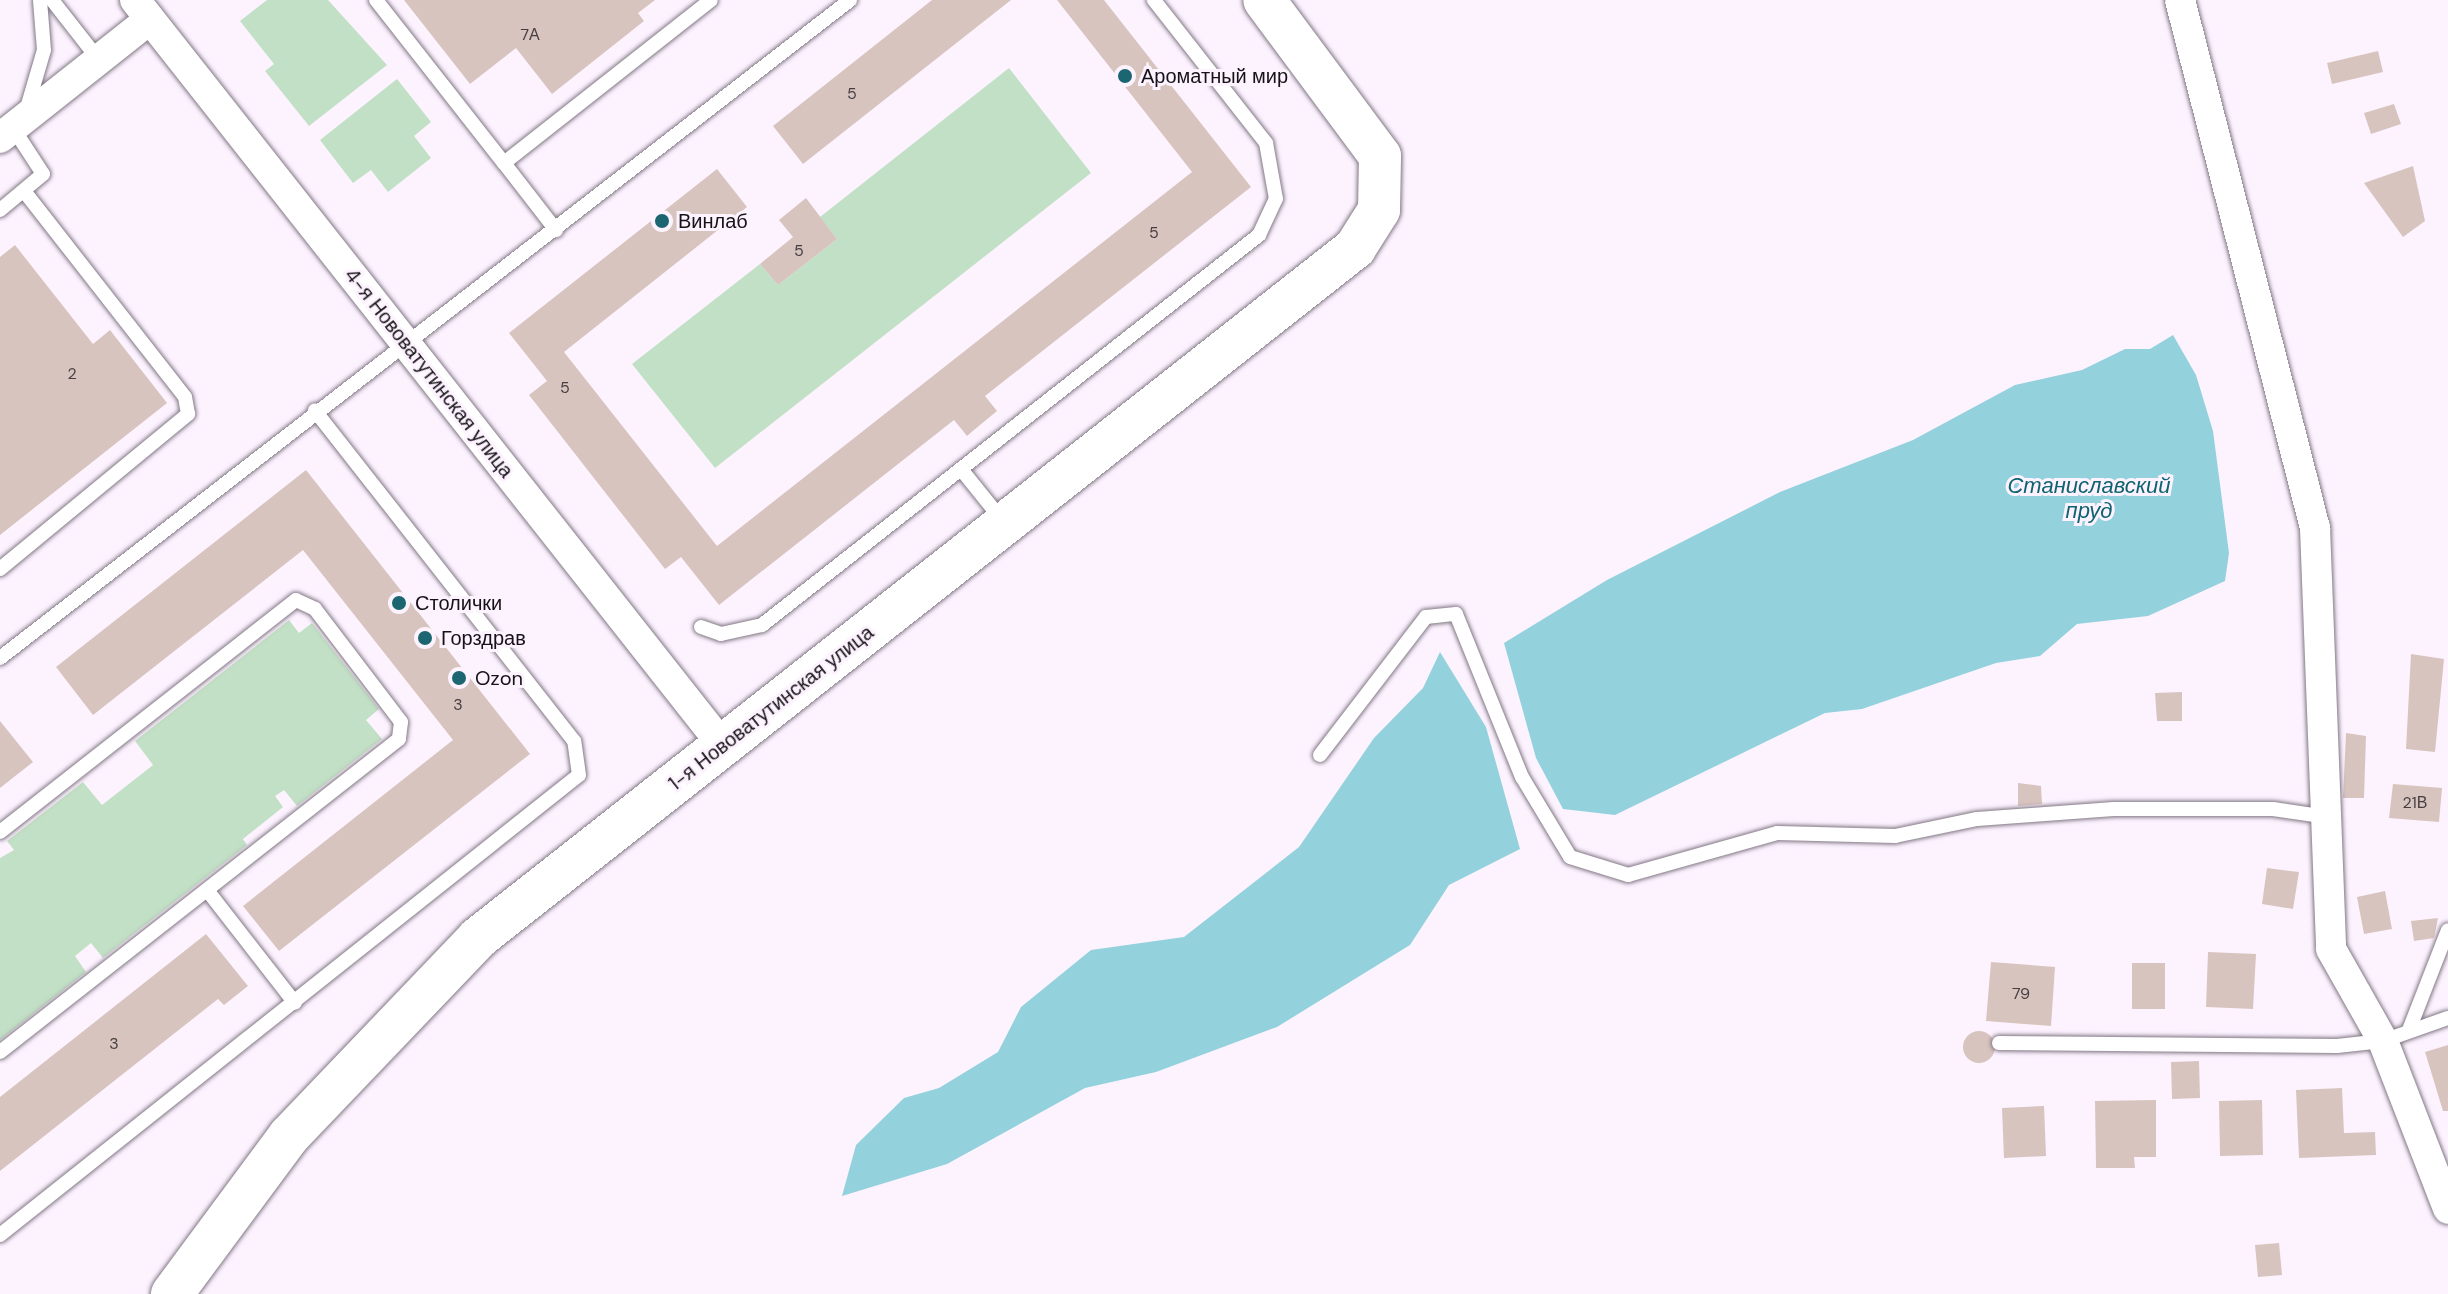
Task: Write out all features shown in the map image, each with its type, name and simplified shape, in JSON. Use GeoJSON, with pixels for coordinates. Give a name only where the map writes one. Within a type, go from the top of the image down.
{"type":"FeatureCollection","features":[{"type":"Feature","properties":{"kind":"street","name":"1-я Нововатутинская улица"},"geometry":{"type":"LineString","coordinates":[[172,1294],[289,1136],[385,1030],[478,938],[1355,248],[1379,210],[1380,156],[1264,0]]}},
{"type":"Feature","properties":{"kind":"street"},"geometry":{"type":"LineString","coordinates":[[2180,0],[2315,528],[2321,816],[2331,949],[2396,1036],[2448,1209]]}},
{"type":"Feature","properties":{"kind":"street"},"geometry":{"type":"LineString","coordinates":[[10,130],[99,60],[143,10]]}},
{"type":"Feature","properties":{"kind":"street","name":"4-я Нововатутинская улица"},"geometry":{"type":"LineString","coordinates":[[143,10],[723,746]]}},
{"type":"Feature","properties":{"kind":"lane"},"geometry":{"type":"LineString","coordinates":[[0,210],[44,170],[10,130],[34,98],[44,50],[40,0]]}},
{"type":"Feature","properties":{"kind":"lane"},"geometry":{"type":"LineString","coordinates":[[52,0],[99,60]]}},
{"type":"Feature","properties":{"kind":"lane"},"geometry":{"type":"LineString","coordinates":[[376,0],[556,230]]}},
{"type":"Feature","properties":{"kind":"lane"},"geometry":{"type":"LineString","coordinates":[[504,163],[711,0]]}},
{"type":"Feature","properties":{"kind":"lane"},"geometry":{"type":"LineString","coordinates":[[0,658],[315,411],[408,346],[850,0]]}},
{"type":"Feature","properties":{"kind":"lane"},"geometry":{"type":"LineString","coordinates":[[701,627],[721,634],[762,625],[1259,235],[1271,215],[1277,182],[1266,143],[1154,0]]}},
{"type":"Feature","properties":{"kind":"lane"},"geometry":{"type":"LineString","coordinates":[[0,569],[188,414],[185,397],[24,191]]}},
{"type":"Feature","properties":{"kind":"lane"},"geometry":{"type":"LineString","coordinates":[[0,1235],[566,790],[581,759],[315,411]]}},
{"type":"Feature","properties":{"kind":"lane"},"geometry":{"type":"LineString","coordinates":[[961,469],[1005,524]]}},
{"type":"Feature","properties":{"kind":"lane"},"geometry":{"type":"LineString","coordinates":[[0,832],[302,600],[398,715],[401,733],[0,1052]]}},
{"type":"Feature","properties":{"kind":"lane"},"geometry":{"type":"LineString","coordinates":[[1320,755],[1426,617],[1456,614],[1522,777],[1570,857],[1628,875],[1777,833],[1895,836],[1977,819],[2114,809],[2273,809],[2321,816]]}},
{"type":"Feature","properties":{"kind":"lane"},"geometry":{"type":"LineString","coordinates":[[207,890],[295,1003]]}},
{"type":"Feature","properties":{"kind":"lane"},"geometry":{"type":"LineString","coordinates":[[2396,1036],[2448,930]]}},
{"type":"Feature","properties":{"kind":"lane"},"geometry":{"type":"LineString","coordinates":[[1999,1043],[2396,1036],[2448,1018]]}},
{"type":"Feature","properties":{"kind":"green space"},"geometry":{"type":"Polygon","coordinates":[[[267,0],[328,0],[387,65],[309,126],[265,71],[274,64],[240,21],[267,0]]]}},
{"type":"Feature","properties":{"kind":"green space"},"geometry":{"type":"Polygon","coordinates":[[[1009,68],[1091,173],[715,468],[632,364],[760,264],[778,285],[837,239],[820,217],[1009,68]]]}},
{"type":"Feature","properties":{"kind":"green space"},"geometry":{"type":"Polygon","coordinates":[[[397,79],[431,122],[414,136],[431,158],[388,192],[371,170],[353,183],[320,140],[397,79]]]}},
{"type":"Feature","properties":{"kind":"green space"},"geometry":{"type":"Polygon","coordinates":[[[289,620],[299,633],[312,623],[379,709],[366,720],[382,739],[297,806],[284,790],[275,796],[283,807],[243,839],[247,845],[103,958],[91,943],[75,956],[86,972],[0,1040],[0,858],[14,850],[7,841],[83,782],[102,805],[153,765],[135,741],[289,620]]]}},
{"type":"Feature","properties":{"kind":"water","name":"Станиславский пруд"},"geometry":{"type":"Polygon","coordinates":[[[2173,335],[2196,375],[2213,431],[2229,553],[2225,581],[2148,616],[2077,624],[2040,656],[1996,663],[1862,709],[1825,713],[1615,815],[1563,809],[1536,758],[1504,643],[1607,580],[1780,492],[1913,440],[2015,385],[2082,370],[2125,349],[2150,349],[2173,335]]]}},
{"type":"Feature","properties":{"kind":"water"},"geometry":{"type":"Polygon","coordinates":[[[1440,652],[1486,727],[1520,849],[1449,885],[1410,945],[1277,1027],[1156,1072],[1085,1088],[947,1164],[842,1196],[856,1145],[904,1098],[939,1088],[998,1052],[1021,1007],[1091,950],[1184,937],[1299,847],[1374,738],[1423,688],[1440,652]]]}},
{"type":"Feature","properties":{"kind":"building"},"geometry":{"type":"Polygon","coordinates":[[[404,0],[655,0],[638,13],[644,21],[552,94],[516,48],[470,84],[404,0]]]}},
{"type":"Feature","properties":{"kind":"building"},"geometry":{"type":"Polygon","coordinates":[[[932,0],[1011,0],[803,164],[773,126],[932,0]]]}},
{"type":"Feature","properties":{"kind":"building"},"geometry":{"type":"Polygon","coordinates":[[[1057,0],[1104,0],[1251,187],[985,396],[997,411],[967,436],[954,420],[719,605],[681,557],[665,569],[529,395],[547,381],[509,333],[717,169],[747,207],[564,352],[717,546],[1192,172],[1057,0]]]}},
{"type":"Feature","properties":{"kind":"building"},"geometry":{"type":"Polygon","coordinates":[[[2378,51],[2383,72],[2332,84],[2327,63],[2378,51]]]}},
{"type":"Feature","properties":{"kind":"building"},"geometry":{"type":"Polygon","coordinates":[[[2394,104],[2401,124],[2371,134],[2364,113],[2394,104]]]}},
{"type":"Feature","properties":{"kind":"building"},"geometry":{"type":"Polygon","coordinates":[[[2413,166],[2425,221],[2403,237],[2364,183],[2413,166]]]}},
{"type":"Feature","properties":{"kind":"building"},"geometry":{"type":"Polygon","coordinates":[[[806,198],[837,239],[778,285],[760,264],[793,237],[779,220],[806,198]]]}},
{"type":"Feature","properties":{"kind":"building"},"geometry":{"type":"Polygon","coordinates":[[[15,245],[93,344],[110,330],[167,403],[0,535],[0,257],[15,245]]]}},
{"type":"Feature","properties":{"kind":"building"},"geometry":{"type":"Polygon","coordinates":[[[306,470],[530,754],[279,951],[243,906],[453,740],[303,550],[93,715],[56,667],[306,470]]]}},
{"type":"Feature","properties":{"kind":"building"},"geometry":{"type":"Polygon","coordinates":[[[2411,654],[2444,659],[2435,752],[2406,749],[2411,654]]]}},
{"type":"Feature","properties":{"kind":"building"},"geometry":{"type":"Polygon","coordinates":[[[2182,692],[2182,721],[2157,721],[2155,693],[2182,692]]]}},
{"type":"Feature","properties":{"kind":"building"},"geometry":{"type":"Polygon","coordinates":[[[0,721],[33,762],[0,788],[0,721]]]}},
{"type":"Feature","properties":{"kind":"building"},"geometry":{"type":"Polygon","coordinates":[[[2346,733],[2366,736],[2364,798],[2343,798],[2346,733]]]}},
{"type":"Feature","properties":{"kind":"building"},"geometry":{"type":"Polygon","coordinates":[[[2018,783],[2041,786],[2042,804],[2018,806],[2018,783]]]}},
{"type":"Feature","properties":{"kind":"building"},"geometry":{"type":"Polygon","coordinates":[[[2393,784],[2442,788],[2439,822],[2389,818],[2393,784]]]}},
{"type":"Feature","properties":{"kind":"building"},"geometry":{"type":"Polygon","coordinates":[[[2267,868],[2299,872],[2293,909],[2262,904],[2267,868]]]}},
{"type":"Feature","properties":{"kind":"building"},"geometry":{"type":"Polygon","coordinates":[[[2385,891],[2392,929],[2364,934],[2357,897],[2385,891]]]}},
{"type":"Feature","properties":{"kind":"building"},"geometry":{"type":"Polygon","coordinates":[[[2438,918],[2434,938],[2414,941],[2411,921],[2438,918]]]}},
{"type":"Feature","properties":{"kind":"building"},"geometry":{"type":"Polygon","coordinates":[[[206,934],[248,986],[224,1005],[218,999],[0,1171],[0,1097],[206,934]]]}},
{"type":"Feature","properties":{"kind":"building"},"geometry":{"type":"Polygon","coordinates":[[[2208,952],[2256,954],[2253,1009],[2206,1007],[2208,952]]]}},
{"type":"Feature","properties":{"kind":"building"},"geometry":{"type":"Polygon","coordinates":[[[1991,962],[2055,967],[2051,1026],[1986,1021],[1991,962]]]}},
{"type":"Feature","properties":{"kind":"building"},"geometry":{"type":"Polygon","coordinates":[[[2132,963],[2165,963],[2165,1009],[2132,1009],[2132,963]]]}},
{"type":"Feature","properties":{"kind":"building"},"geometry":{"type":"Polygon","coordinates":[[[1979,1031],[1990,1036],[1995,1047],[1990,1058],[1979,1063],[1968,1058],[1963,1047],[1968,1036],[1979,1031]]]}},
{"type":"Feature","properties":{"kind":"building"},"geometry":{"type":"Polygon","coordinates":[[[2448,1045],[2448,1111],[2443,1111],[2425,1052],[2448,1045]]]}},
{"type":"Feature","properties":{"kind":"building"},"geometry":{"type":"Polygon","coordinates":[[[2199,1061],[2200,1098],[2172,1099],[2171,1062],[2199,1061]]]}},
{"type":"Feature","properties":{"kind":"building"},"geometry":{"type":"Polygon","coordinates":[[[2342,1088],[2344,1133],[2375,1132],[2376,1155],[2299,1158],[2296,1090],[2342,1088]]]}},
{"type":"Feature","properties":{"kind":"building"},"geometry":{"type":"Polygon","coordinates":[[[2156,1100],[2156,1157],[2134,1157],[2135,1168],[2096,1168],[2095,1101],[2156,1100]]]}},
{"type":"Feature","properties":{"kind":"building"},"geometry":{"type":"Polygon","coordinates":[[[2262,1100],[2263,1155],[2220,1156],[2219,1101],[2262,1100]]]}},
{"type":"Feature","properties":{"kind":"building"},"geometry":{"type":"Polygon","coordinates":[[[2044,1106],[2046,1156],[2004,1158],[2002,1108],[2044,1106]]]}},
{"type":"Feature","properties":{"kind":"building"},"geometry":{"type":"Polygon","coordinates":[[[2279,1243],[2282,1275],[2258,1277],[2255,1245],[2279,1243]]]}},
{"type":"Feature","properties":{"kind":"place","name":"Ароматный мир"},"geometry":{"type":"Point","coordinates":[1125,76]}},
{"type":"Feature","properties":{"kind":"place","name":"Винлаб"},"geometry":{"type":"Point","coordinates":[662,221]}},
{"type":"Feature","properties":{"kind":"place","name":"Столички"},"geometry":{"type":"Point","coordinates":[399,603]}},
{"type":"Feature","properties":{"kind":"place","name":"Горздрав"},"geometry":{"type":"Point","coordinates":[425,638]}},
{"type":"Feature","properties":{"kind":"place","name":"Ozon"},"geometry":{"type":"Point","coordinates":[459,678]}}]}
